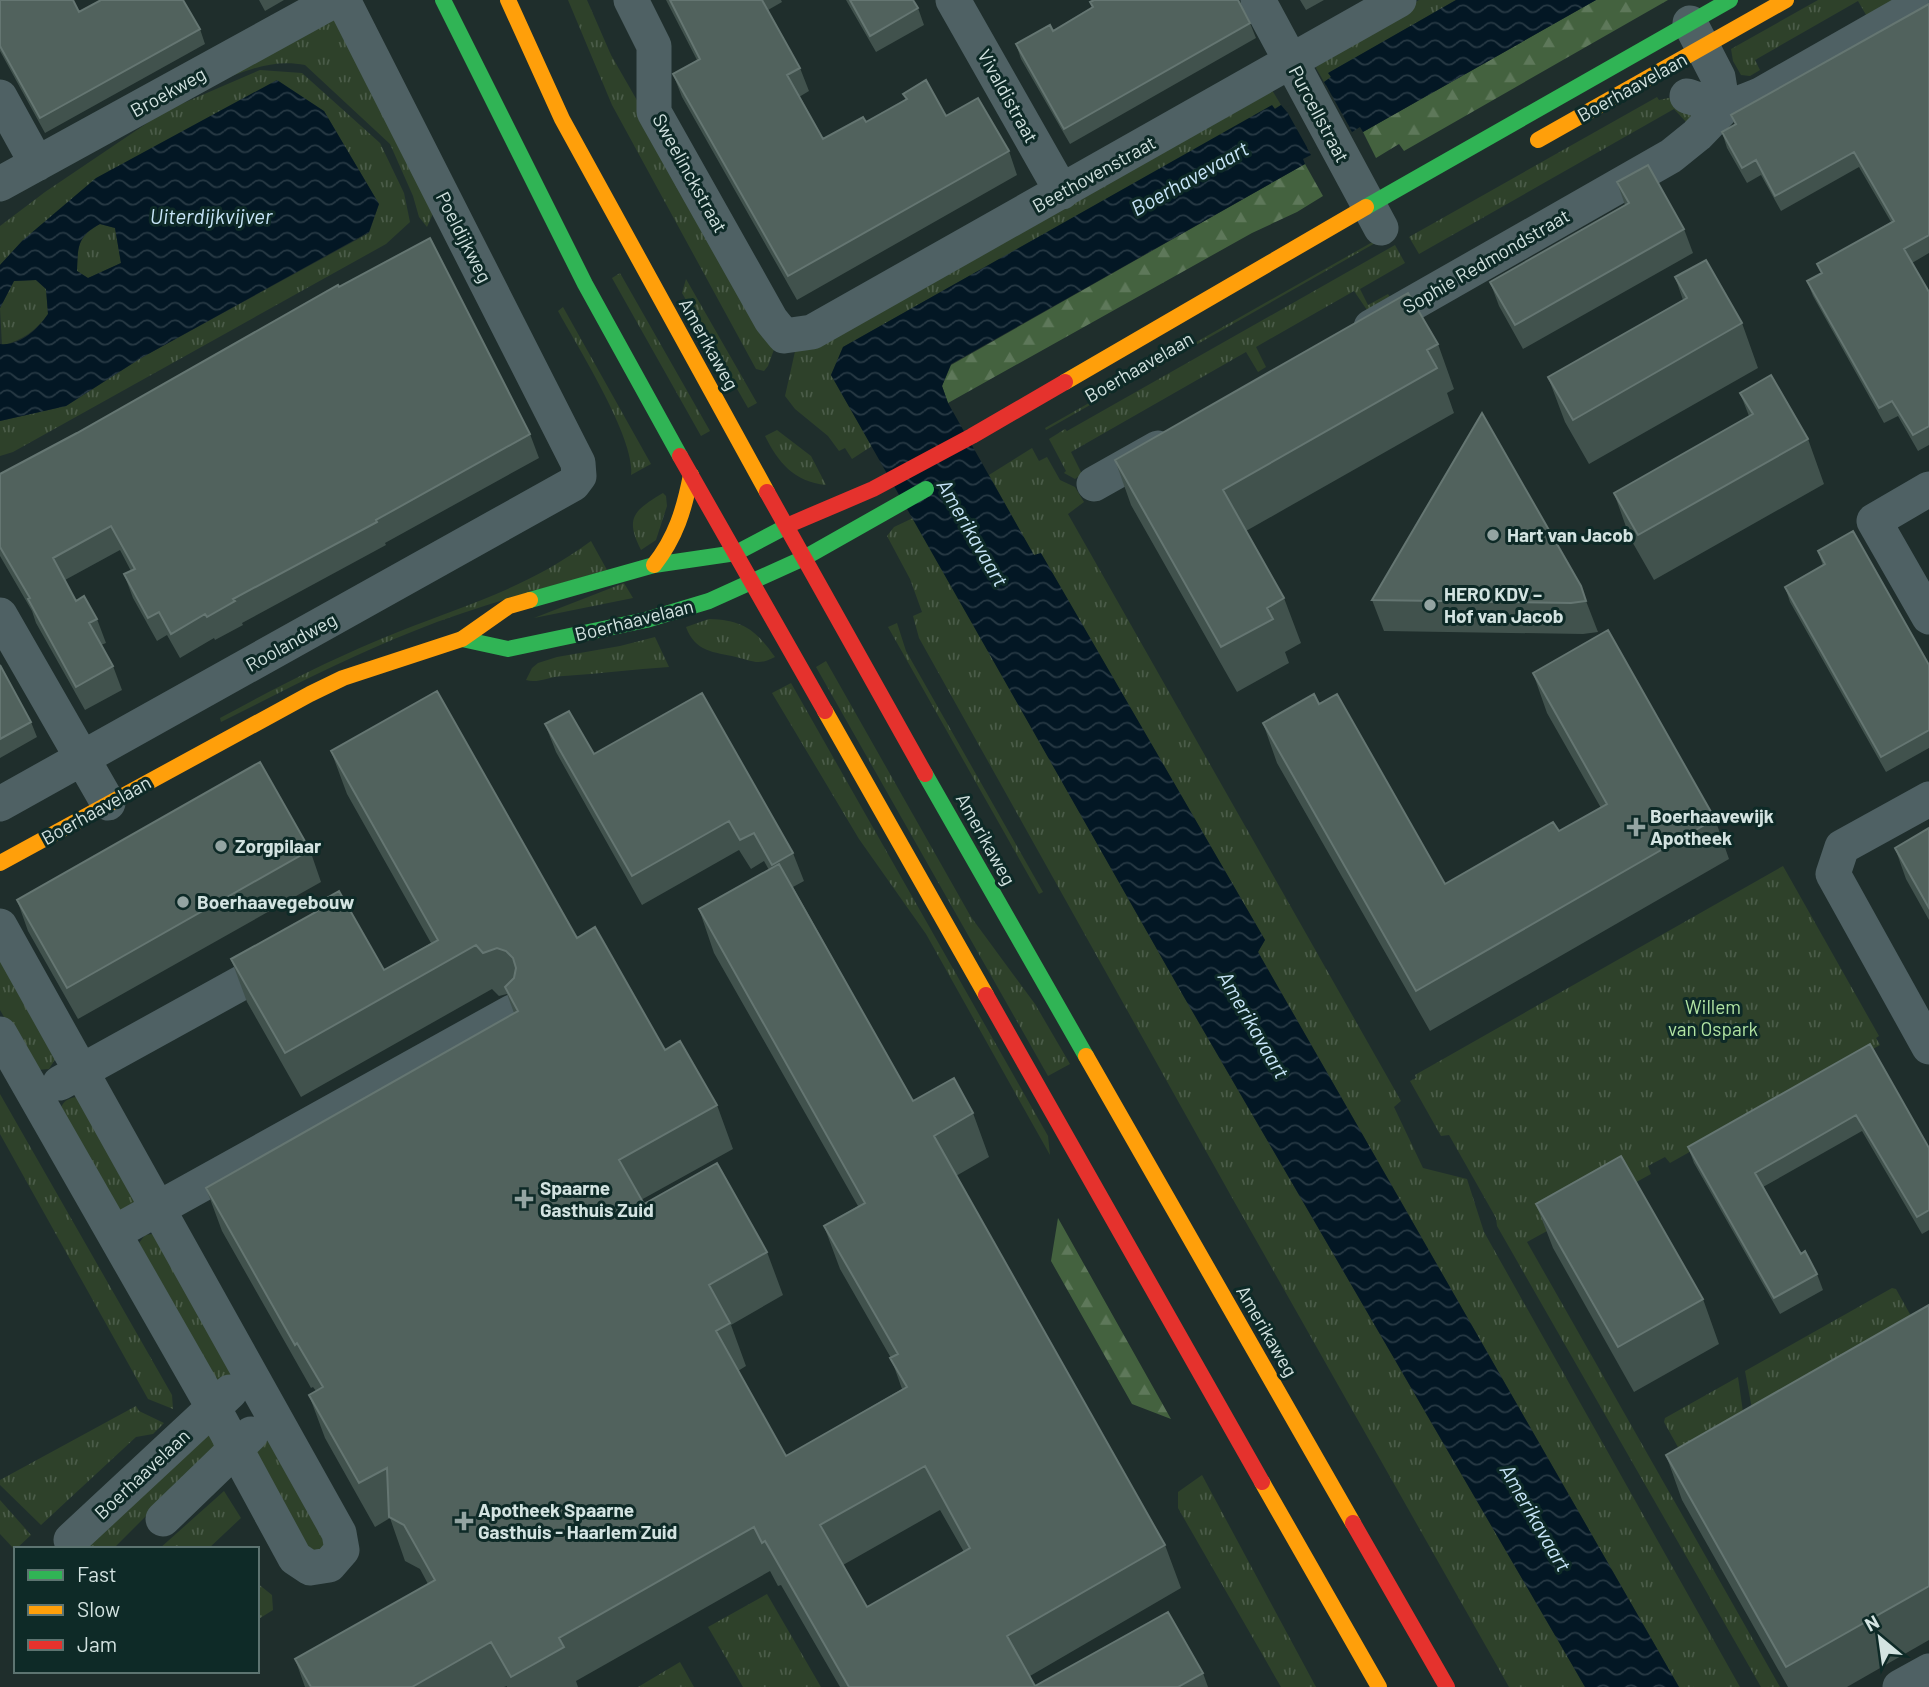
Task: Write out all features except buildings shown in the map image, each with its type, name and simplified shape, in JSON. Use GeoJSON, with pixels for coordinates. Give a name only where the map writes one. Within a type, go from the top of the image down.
{"type":"FeatureCollection","features":[{"type":"Feature","properties":{"kind":"main road"},"geometry":{"type":"LineString","coordinates":[[443,0],[584,284],[1379,1687]]}},
{"type":"Feature","properties":{"kind":"main road","name":"Amerikaweg"},"geometry":{"type":"LineString","coordinates":[[508,0],[562,120],[786,526],[1006,917],[1447,1687]]}},
{"type":"Feature","properties":{"kind":"main road","name":"Boerhaavelaan"},"geometry":{"type":"LineString","coordinates":[[1524,148],[1696,35],[1730,0]]}},
{"type":"Feature","properties":{"kind":"main road","name":"Boerhaavelaan"},"geometry":{"type":"LineString","coordinates":[[0,863],[273,713],[343,678],[462,639],[509,606],[654,565],[736,553],[786,526],[884,484],[1378,222],[1696,35],[1786,0]]}},
{"type":"Feature","properties":{"kind":"main road"},"geometry":{"type":"LineString","coordinates":[[654,565],[673,541],[680,525],[691,475]]}},
{"type":"Feature","properties":{"kind":"main road","name":"Boerhaavelaan"},"geometry":{"type":"LineString","coordinates":[[462,639],[508,649],[668,615],[753,583],[804,558],[941,481]]}},
{"type":"Feature","properties":{"kind":"street","name":"Broekweg"},"geometry":{"type":"LineString","coordinates":[[0,184],[335,0]]}},
{"type":"Feature","properties":{"kind":"street","name":"Poeldijkweg"},"geometry":{"type":"LineString","coordinates":[[343,0],[442,232],[578,463],[579,476]]}},
{"type":"Feature","properties":{"kind":"street","name":"Sweelinckstraat"},"geometry":{"type":"LineString","coordinates":[[631,0],[654,46],[654,112],[771,320],[784,336]]}},
{"type":"Feature","properties":{"kind":"street","name":"Vivaldistraat"},"geometry":{"type":"LineString","coordinates":[[953,0],[1062,192]]}},
{"type":"Feature","properties":{"kind":"street","name":"Purcellstraat"},"geometry":{"type":"LineString","coordinates":[[1258,0],[1378,222]]}},
{"type":"Feature","properties":{"kind":"street","name":"Beethovenstraat"},"geometry":{"type":"LineString","coordinates":[[784,336],[813,332],[1399,0]]}},
{"type":"Feature","properties":{"kind":"street"},"geometry":{"type":"LineString","coordinates":[[1687,96],[1723,108],[1740,103],[1762,94],[1927,0]]}},
{"type":"Feature","properties":{"kind":"street"},"geometry":{"type":"LineString","coordinates":[[1696,35],[1718,77],[1723,108]]}},
{"type":"Feature","properties":{"kind":"street"},"geometry":{"type":"LineString","coordinates":[[0,97],[37,164]]}},
{"type":"Feature","properties":{"kind":"street","name":"Sophie Redmondstraat"},"geometry":{"type":"LineString","coordinates":[[1346,341],[1671,156],[1697,135],[1723,108]]}},
{"type":"Feature","properties":{"kind":"street"},"geometry":{"type":"LineString","coordinates":[[1094,484],[1190,429]]}},
{"type":"Feature","properties":{"kind":"street","name":"Roolandweg"},"geometry":{"type":"LineString","coordinates":[[0,804],[573,484],[579,476]]}},
{"type":"Feature","properties":{"kind":"street"},"geometry":{"type":"LineString","coordinates":[[1929,489],[1874,521],[1929,617]]}},
{"type":"Feature","properties":{"kind":"street"},"geometry":{"type":"LineString","coordinates":[[0,615],[108,803]]}},
{"type":"Feature","properties":{"kind":"street"},"geometry":{"type":"LineString","coordinates":[[1929,799],[1842,847],[1833,874],[1929,1047]]}},
{"type":"Feature","properties":{"kind":"street"},"geometry":{"type":"LineString","coordinates":[[0,926],[339,1533],[342,1550],[330,1565],[310,1568],[295,1558],[213,1407],[0,1034]]}},
{"type":"Feature","properties":{"kind":"street"},"geometry":{"type":"LineString","coordinates":[[36,1097],[310,945]]}},
{"type":"Feature","properties":{"kind":"street"},"geometry":{"type":"LineString","coordinates":[[114,1233],[512,1012]]}},
{"type":"Feature","properties":{"kind":"street","name":"Boerhaavelaan"},"geometry":{"type":"LineString","coordinates":[[71,1540],[250,1375]]}},
{"type":"Feature","properties":{"kind":"street"},"geometry":{"type":"LineString","coordinates":[[163,1519],[272,1415]]}},
{"type":"Feature","properties":{"kind":"street"},"geometry":{"type":"LineString","coordinates":[[1900,1687],[1929,1671]]}},
{"type":"Feature","properties":{"kind":"green space"},"geometry":{"type":"Polygon","coordinates":[[[568,0],[587,0],[611,55],[769,330],[776,344],[764,371],[756,369],[612,105],[568,0]]]}},
{"type":"Feature","properties":{"kind":"green space"},"geometry":{"type":"Polygon","coordinates":[[[1419,0],[1456,0],[1329,73],[1331,77],[1324,82],[1316,68],[1320,56],[1419,0]]]}},
{"type":"Feature","properties":{"kind":"green space"},"geometry":{"type":"Polygon","coordinates":[[[1596,0],[1668,0],[1404,151],[1399,144],[1376,158],[1363,132],[1596,0]]]}},
{"type":"Feature","properties":{"kind":"green space"},"geometry":{"type":"Polygon","coordinates":[[[1818,0],[1895,0],[1869,20],[1858,1],[1755,60],[1760,70],[1750,76],[1741,75],[1733,61],[1731,49],[1818,0]]]}},
{"type":"Feature","properties":{"kind":"green space"},"geometry":{"type":"Polygon","coordinates":[[[338,17],[435,209],[427,227],[419,217],[413,196],[390,144],[305,65],[268,65],[209,85],[338,17]]]}},
{"type":"Feature","properties":{"kind":"green space"},"geometry":{"type":"Polygon","coordinates":[[[260,70],[302,73],[380,143],[404,193],[410,222],[386,244],[13,452],[0,456],[0,421],[66,406],[141,358],[369,233],[379,204],[324,111],[23,240],[0,265],[0,226],[45,192],[165,111],[260,70]]]}},
{"type":"Feature","properties":{"kind":"green space"},"geometry":{"type":"Polygon","coordinates":[[[1272,90],[1281,105],[1274,109],[1272,106],[843,347],[831,375],[872,446],[852,459],[845,448],[839,451],[828,436],[795,409],[785,396],[796,347],[1272,90]]]}},
{"type":"Feature","properties":{"kind":"green space"},"geometry":{"type":"Polygon","coordinates":[[[1657,97],[1659,100],[1673,97],[1696,109],[1687,123],[1674,109],[1419,254],[1409,237],[1657,97]]]}},
{"type":"Feature","properties":{"kind":"green space"},"geometry":{"type":"Polygon","coordinates":[[[1305,164],[1323,196],[948,403],[942,386],[951,365],[1305,164]]]}},
{"type":"Feature","properties":{"kind":"green space"},"geometry":{"type":"Polygon","coordinates":[[[100,224],[115,228],[121,263],[88,278],[77,271],[80,243],[87,233],[100,224]]]}},
{"type":"Feature","properties":{"kind":"green space"},"geometry":{"type":"Polygon","coordinates":[[[1376,240],[1377,242],[1046,430],[1045,428],[1376,240]]]}},
{"type":"Feature","properties":{"kind":"green space"},"geometry":{"type":"Polygon","coordinates":[[[1395,245],[1405,263],[1360,289],[1368,305],[1388,294],[1390,297],[1367,310],[1354,291],[1256,347],[1266,367],[1258,372],[1246,352],[1071,452],[1082,474],[1075,479],[1064,473],[1066,471],[1049,439],[1395,245]]]}},
{"type":"Feature","properties":{"kind":"green space"},"geometry":{"type":"Polygon","coordinates":[[[620,273],[710,431],[701,436],[612,278],[620,273]]]}},
{"type":"Feature","properties":{"kind":"green space"},"geometry":{"type":"Polygon","coordinates":[[[686,279],[757,403],[748,408],[682,293],[686,279]]]}},
{"type":"Feature","properties":{"kind":"green space"},"geometry":{"type":"Polygon","coordinates":[[[36,280],[46,289],[48,314],[28,334],[2,346],[0,308],[14,281],[36,280]]]}},
{"type":"Feature","properties":{"kind":"green space"},"geometry":{"type":"Polygon","coordinates":[[[563,307],[651,464],[631,475],[624,439],[604,393],[558,311],[563,307]]]}},
{"type":"Feature","properties":{"kind":"green space"},"geometry":{"type":"Polygon","coordinates":[[[777,430],[811,456],[826,485],[805,480],[788,469],[765,436],[777,430]]]}},
{"type":"Feature","properties":{"kind":"green space"},"geometry":{"type":"Polygon","coordinates":[[[1032,448],[1039,461],[1047,457],[1060,480],[1075,487],[1084,502],[1068,514],[1401,1101],[1394,1107],[1423,1168],[1467,1179],[1484,1232],[1740,1687],[1679,1687],[1258,952],[1265,940],[1041,554],[1034,556],[989,475],[1032,448]]]}},
{"type":"Feature","properties":{"kind":"green space"},"geometry":{"type":"Polygon","coordinates":[[[663,493],[667,506],[656,540],[641,550],[633,530],[635,516],[645,504],[663,493]]]}},
{"type":"Feature","properties":{"kind":"green space"},"geometry":{"type":"Polygon","coordinates":[[[913,518],[1184,997],[1585,1687],[1509,1687],[919,638],[913,616],[922,612],[910,579],[887,536],[894,527],[913,518]]]}},
{"type":"Feature","properties":{"kind":"green space"},"geometry":{"type":"Polygon","coordinates":[[[591,541],[607,570],[485,606],[414,631],[341,663],[221,722],[220,718],[285,683],[375,641],[521,583],[591,541]]]}},
{"type":"Feature","properties":{"kind":"green space"},"geometry":{"type":"Polygon","coordinates":[[[624,583],[633,598],[534,618],[624,583]]]}},
{"type":"Feature","properties":{"kind":"green space"},"geometry":{"type":"Polygon","coordinates":[[[709,619],[748,628],[775,657],[755,662],[706,650],[695,642],[686,627],[709,619]]]}},
{"type":"Feature","properties":{"kind":"green space"},"geometry":{"type":"Polygon","coordinates":[[[897,623],[906,651],[1043,892],[1039,894],[888,627],[897,623]]]}},
{"type":"Feature","properties":{"kind":"green space"},"geometry":{"type":"Polygon","coordinates":[[[655,637],[669,667],[526,680],[538,663],[655,637]]]}},
{"type":"Feature","properties":{"kind":"green space"},"geometry":{"type":"Polygon","coordinates":[[[826,661],[971,917],[1035,1004],[1070,1064],[1048,1076],[816,667],[826,661]]]}},
{"type":"Feature","properties":{"kind":"green space"},"geometry":{"type":"Polygon","coordinates":[[[791,683],[1048,1136],[1050,1155],[926,934],[859,839],[772,693],[791,683]]]}},
{"type":"Feature","properties":{"kind":"green space","name":"Willem van Ospark"},"geometry":{"type":"Polygon","coordinates":[[[1783,866],[1879,1036],[1876,1038],[1880,1045],[1670,1163],[1665,1157],[1648,1166],[1651,1174],[1527,1242],[1780,1687],[1761,1687],[1497,1226],[1496,1218],[1449,1135],[1441,1136],[1410,1081],[1416,1078],[1415,1075],[1783,866]]]}},
{"type":"Feature","properties":{"kind":"green space"},"geometry":{"type":"Polygon","coordinates":[[[0,957],[56,1058],[49,1069],[38,1070],[33,1067],[0,1010],[0,957]]]}},
{"type":"Feature","properties":{"kind":"green space"},"geometry":{"type":"Polygon","coordinates":[[[0,1094],[172,1395],[173,1409],[148,1399],[0,1134],[0,1094]]]}},
{"type":"Feature","properties":{"kind":"green space"},"geometry":{"type":"Polygon","coordinates":[[[76,1097],[135,1195],[135,1205],[119,1212],[59,1113],[64,1102],[76,1097]]]}},
{"type":"Feature","properties":{"kind":"green space"},"geometry":{"type":"Polygon","coordinates":[[[1058,1218],[1171,1419],[1132,1404],[1051,1261],[1058,1218]]]}},
{"type":"Feature","properties":{"kind":"green space"},"geometry":{"type":"Polygon","coordinates":[[[145,1235],[160,1237],[231,1373],[226,1380],[217,1381],[139,1243],[145,1235]]]}},
{"type":"Feature","properties":{"kind":"green space"},"geometry":{"type":"Polygon","coordinates":[[[1892,1288],[1896,1289],[1916,1325],[1754,1420],[1745,1371],[1892,1288]]]}},
{"type":"Feature","properties":{"kind":"green space"},"geometry":{"type":"Polygon","coordinates":[[[1738,1377],[1745,1426],[1684,1458],[1664,1422],[1665,1418],[1738,1377]]]}},
{"type":"Feature","properties":{"kind":"green space"},"geometry":{"type":"Polygon","coordinates":[[[136,1406],[139,1411],[164,1423],[153,1434],[136,1437],[41,1525],[0,1485],[0,1480],[136,1406]]]}},
{"type":"Feature","properties":{"kind":"green space"},"geometry":{"type":"Polygon","coordinates":[[[209,1432],[215,1447],[115,1547],[84,1547],[209,1432]]]}},
{"type":"Feature","properties":{"kind":"green space"},"geometry":{"type":"Polygon","coordinates":[[[269,1439],[329,1550],[309,1551],[254,1454],[256,1446],[269,1439]]]}},
{"type":"Feature","properties":{"kind":"green space"},"geometry":{"type":"Polygon","coordinates":[[[1202,1475],[1316,1687],[1281,1687],[1178,1508],[1178,1492],[1202,1475]]]}},
{"type":"Feature","properties":{"kind":"green space"},"geometry":{"type":"Polygon","coordinates":[[[224,1491],[241,1518],[210,1547],[161,1547],[224,1491]]]}},
{"type":"Feature","properties":{"kind":"green space"},"geometry":{"type":"Polygon","coordinates":[[[0,1500],[31,1535],[14,1549],[0,1534],[0,1500]]]}},
{"type":"Feature","properties":{"kind":"green space"},"geometry":{"type":"Polygon","coordinates":[[[259,1585],[272,1595],[273,1610],[259,1619],[259,1585]]]}},
{"type":"Feature","properties":{"kind":"green space"},"geometry":{"type":"Polygon","coordinates":[[[767,1594],[821,1687],[743,1687],[708,1627],[767,1594]]]}},
{"type":"Feature","properties":{"kind":"green space"},"geometry":{"type":"Polygon","coordinates":[[[680,1662],[694,1687],[638,1687],[680,1662]]]}},
{"type":"Feature","properties":{"kind":"water"},"geometry":{"type":"Polygon","coordinates":[[[1456,0],[1596,0],[1363,132],[1360,127],[1352,132],[1348,125],[1307,148],[1311,155],[1303,159],[1305,164],[951,364],[942,386],[948,403],[1034,555],[1041,553],[1265,940],[1258,952],[1679,1687],[1585,1687],[1184,997],[831,375],[843,347],[1272,105],[1275,109],[1281,105],[1287,112],[1328,89],[1324,82],[1331,77],[1328,73],[1456,0]]]}},
{"type":"Feature","properties":{"kind":"water","name":"Uiterdijkvijver"},"geometry":{"type":"Polygon","coordinates":[[[277,80],[324,111],[379,204],[369,232],[141,358],[66,406],[0,421],[0,344],[21,340],[39,326],[48,314],[46,289],[36,280],[14,281],[0,308],[0,265],[23,240],[96,178],[277,80]],[[100,224],[87,233],[80,243],[77,271],[88,278],[121,263],[115,228],[100,224]]]}},
{"type":"Feature","properties":{"kind":"pier"},"geometry":{"type":"Polygon","coordinates":[[[1326,85],[1350,128],[1309,151],[1285,108],[1326,85]]]}},
{"type":"Feature","properties":{"kind":"traffic: fast"},"geometry":{"type":"LineString","coordinates":[[443,0],[585,284],[680,456]]}},
{"type":"Feature","properties":{"kind":"traffic: fast"},"geometry":{"type":"LineString","coordinates":[[1366,207],[1730,0]]}},
{"type":"Feature","properties":{"kind":"traffic: fast"},"geometry":{"type":"LineString","coordinates":[[462,639],[508,649],[646,620],[709,601],[804,558],[926,489]]}},
{"type":"Feature","properties":{"kind":"traffic: fast"},"geometry":{"type":"LineString","coordinates":[[530,600],[654,565],[736,553],[791,524]]}},
{"type":"Feature","properties":{"kind":"traffic: fast"},"geometry":{"type":"LineString","coordinates":[[925,774],[1086,1056]]}},
{"type":"Feature","properties":{"kind":"traffic: slow"},"geometry":{"type":"LineString","coordinates":[[508,0],[562,119],[767,492]]}},
{"type":"Feature","properties":{"kind":"traffic: slow"},"geometry":{"type":"LineString","coordinates":[[1538,140],[1786,0]]}},
{"type":"Feature","properties":{"kind":"traffic: slow"},"geometry":{"type":"LineString","coordinates":[[1065,382],[1366,207]]}},
{"type":"Feature","properties":{"kind":"traffic: slow"},"geometry":{"type":"LineString","coordinates":[[654,565],[678,523],[691,475]]}},
{"type":"Feature","properties":{"kind":"traffic: slow"},"geometry":{"type":"LineString","coordinates":[[0,863],[310,694],[343,678],[462,639],[509,606],[530,600]]}},
{"type":"Feature","properties":{"kind":"traffic: slow"},"geometry":{"type":"LineString","coordinates":[[825,711],[986,995]]}},
{"type":"Feature","properties":{"kind":"traffic: slow"},"geometry":{"type":"LineString","coordinates":[[1086,1056],[1353,1523]]}},
{"type":"Feature","properties":{"kind":"traffic: slow"},"geometry":{"type":"LineString","coordinates":[[1262,1482],[1379,1687]]}},
{"type":"Feature","properties":{"kind":"traffic: jam"},"geometry":{"type":"LineString","coordinates":[[791,524],[873,489],[1065,382]]}},
{"type":"Feature","properties":{"kind":"traffic: jam"},"geometry":{"type":"LineString","coordinates":[[680,456],[825,711]]}},
{"type":"Feature","properties":{"kind":"traffic: jam"},"geometry":{"type":"LineString","coordinates":[[767,492],[925,774]]}},
{"type":"Feature","properties":{"kind":"traffic: jam"},"geometry":{"type":"LineString","coordinates":[[986,995],[1262,1482]]}},
{"type":"Feature","properties":{"kind":"traffic: jam"},"geometry":{"type":"LineString","coordinates":[[1353,1523],[1447,1687]]}},
{"type":"Feature","properties":{"kind":"place","name":"Hart van Jacob"},"geometry":{"type":"Point","coordinates":[1493,535]}},
{"type":"Feature","properties":{"kind":"place","name":"HERO KDV – Hof van Jacob"},"geometry":{"type":"Point","coordinates":[1430,605]}},
{"type":"Feature","properties":{"kind":"place","name":"Boerhaavewijk Apotheek"},"geometry":{"type":"Point","coordinates":[1636,827]}},
{"type":"Feature","properties":{"kind":"place","name":"Zorgpilaar"},"geometry":{"type":"Point","coordinates":[221,846]}},
{"type":"Feature","properties":{"kind":"place","name":"Boerhaavegebouw"},"geometry":{"type":"Point","coordinates":[183,902]}},
{"type":"Feature","properties":{"kind":"place","name":"Spaarne Gasthuis Zuid"},"geometry":{"type":"Point","coordinates":[524,1199]}},
{"type":"Feature","properties":{"kind":"place","name":"Apotheek Spaarne Gasthuis - Haarlem Zuid"},"geometry":{"type":"Point","coordinates":[464,1521]}},
{"type":"Feature","properties":{"kind":"water label","name":"Boerhavevaart"},"geometry":{"type":"Point","coordinates":[1190,179]}},
{"type":"Feature","properties":{"kind":"water label","name":"Amerikavaart"},"geometry":{"type":"Point","coordinates":[972,533]}},
{"type":"Feature","properties":{"kind":"water label","name":"Amerikavaart"},"geometry":{"type":"Point","coordinates":[1253,1025]}},
{"type":"Feature","properties":{"kind":"water label","name":"Amerikavaart"},"geometry":{"type":"Point","coordinates":[1535,1518]}}]}
